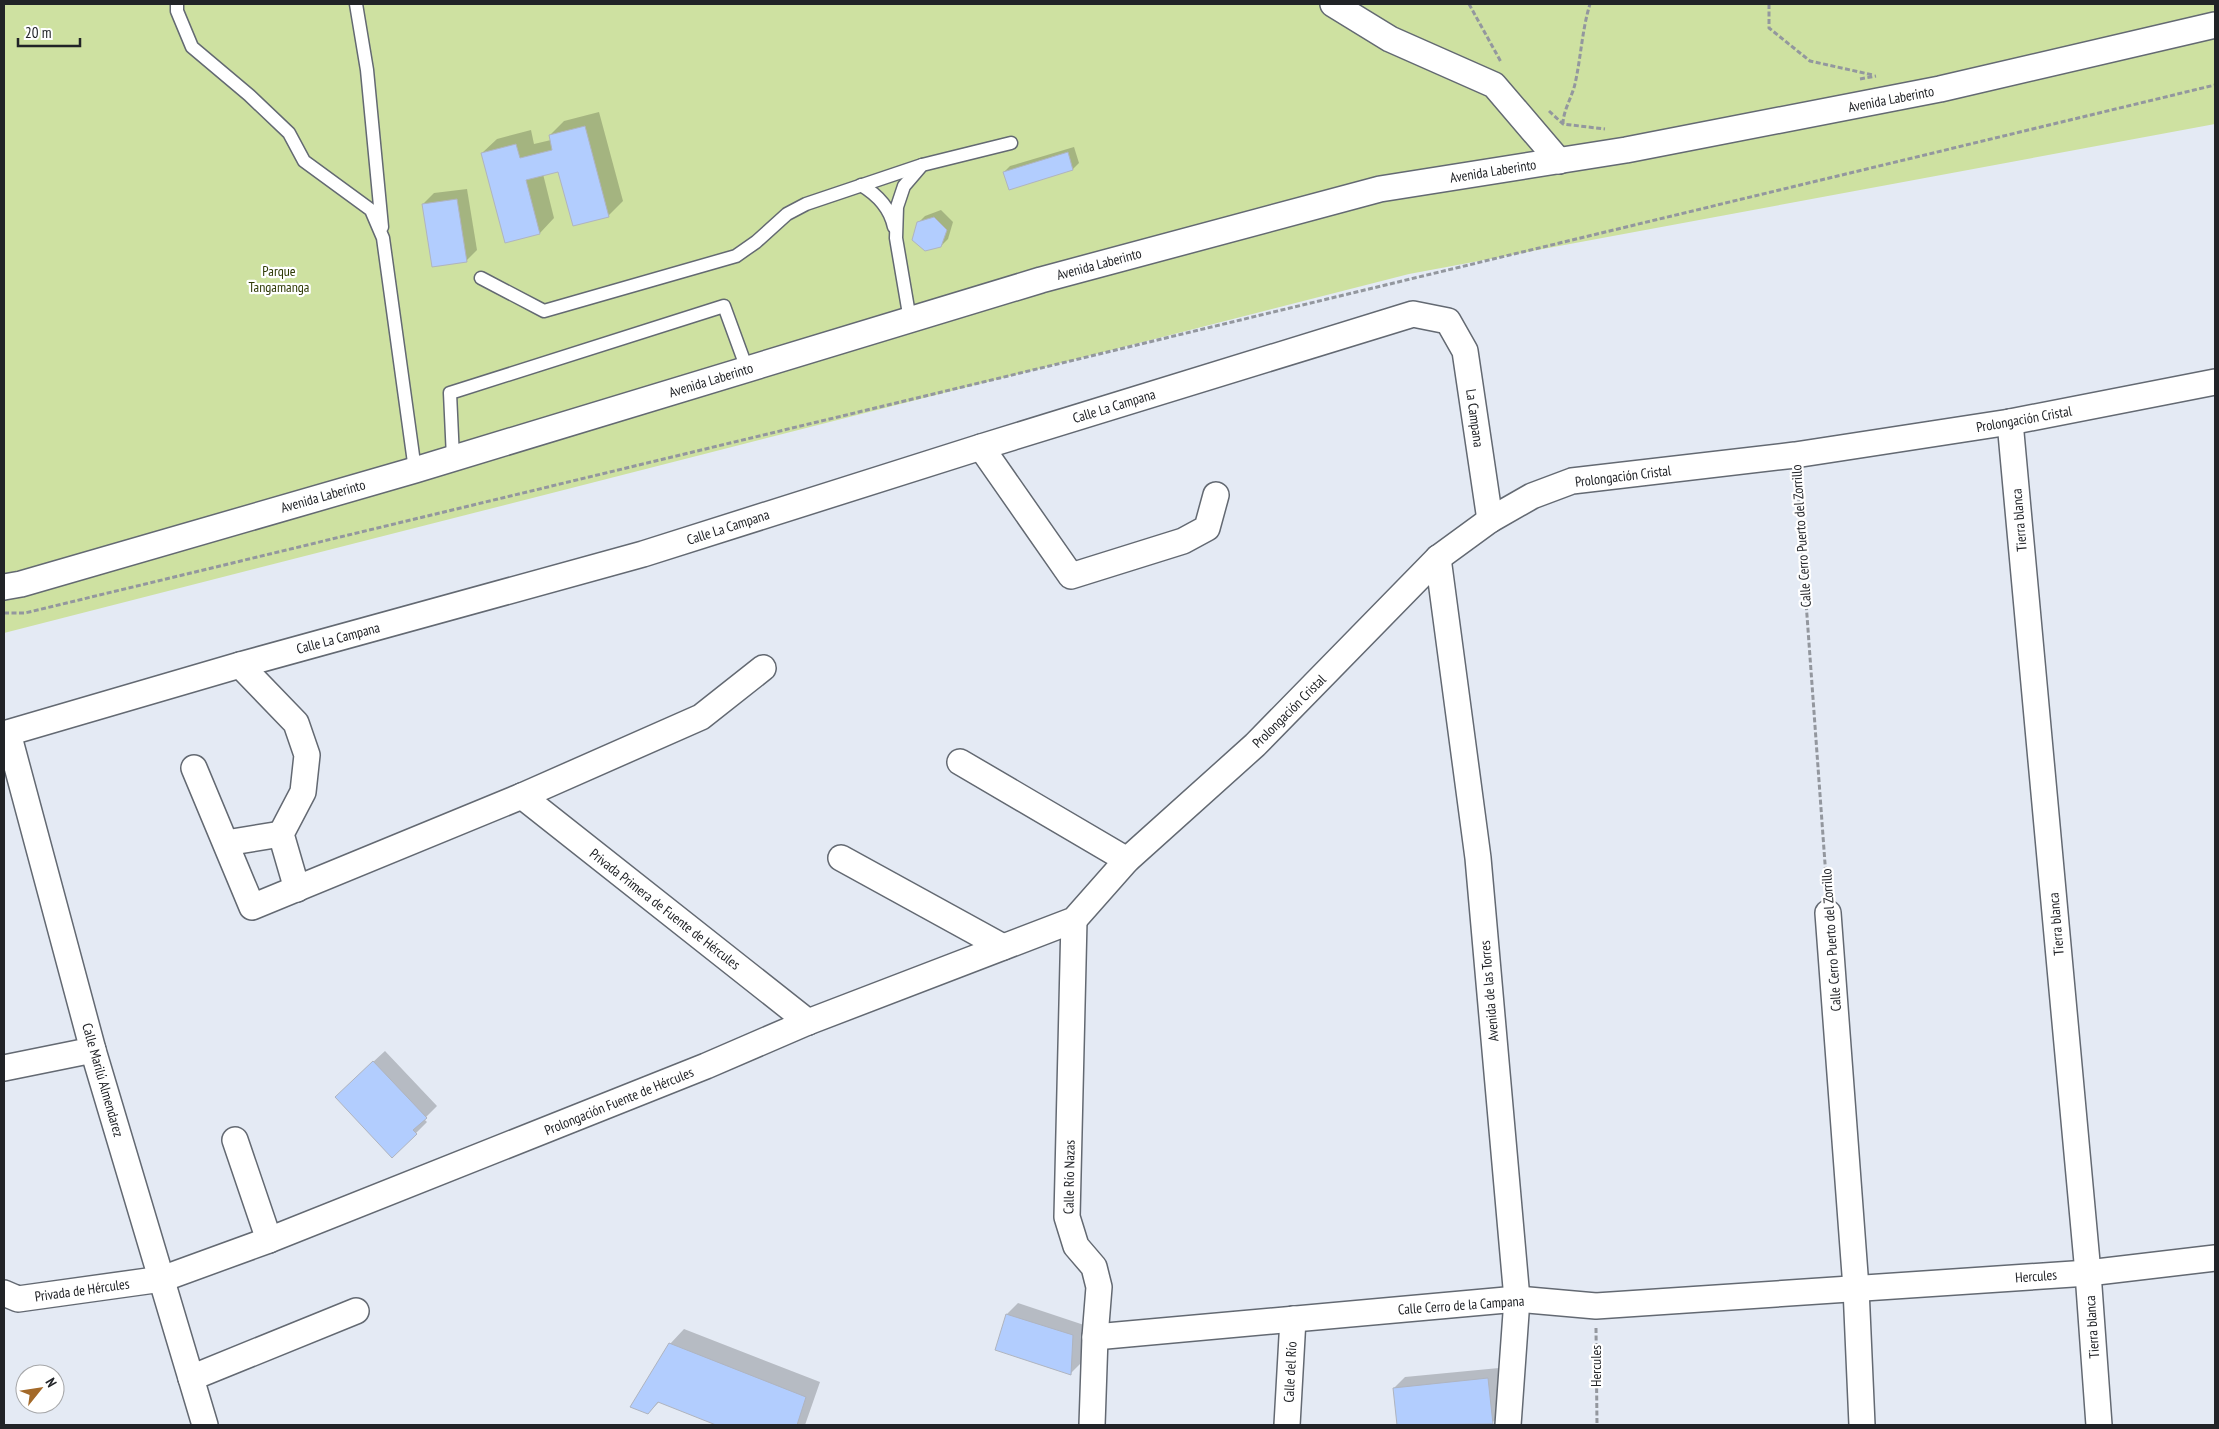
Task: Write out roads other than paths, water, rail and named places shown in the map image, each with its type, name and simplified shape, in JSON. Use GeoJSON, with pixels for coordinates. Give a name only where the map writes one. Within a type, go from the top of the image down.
{"type":"FeatureCollection","features":[{"type":"Feature","properties":{"kind":"street"},"geometry":{"type":"LineString","coordinates":[[1333,4],[1390,39],[1494,85],[1559,161]]}},
{"type":"Feature","properties":{"kind":"street","name":"Avenida Laberinto"},"geometry":{"type":"LineString","coordinates":[[4,587],[31,582],[415,470],[1041,280],[1380,189],[1626,150],[1940,89],[2215,25]]}},
{"type":"Feature","properties":{"kind":"street","name":"Calle La Campana"},"geometry":{"type":"LineString","coordinates":[[6,734],[240,665],[643,554],[981,447],[1413,314],[1448,321]]}},
{"type":"Feature","properties":{"kind":"street","name":"La Campana"},"geometry":{"type":"LineString","coordinates":[[1448,321],[1465,351],[1490,520]]}},
{"type":"Feature","properties":{"kind":"street","name":"Prolongación Cristal"},"geometry":{"type":"LineString","coordinates":[[1074,920],[1127,860],[1255,745],[1438,558],[1490,520],[1532,496],[1572,481],[1796,455],[2010,422],[2215,382]]}},
{"type":"Feature","properties":{"kind":"street","name":"Tierra blanca"},"geometry":{"type":"LineString","coordinates":[[2010,422],[2088,1273],[2099,1425]]}},
{"type":"Feature","properties":{"kind":"street"},"geometry":{"type":"LineString","coordinates":[[981,447],[1071,576],[1183,542],[1207,528],[1216,495]]}},
{"type":"Feature","properties":{"kind":"street","name":"Avenida de las Torres"},"geometry":{"type":"LineString","coordinates":[[1438,558],[1478,858],[1516,1299],[1508,1425]]}},
{"type":"Feature","properties":{"kind":"street"},"geometry":{"type":"LineString","coordinates":[[240,665],[296,723],[307,755],[303,792],[280,834],[297,889]]}},
{"type":"Feature","properties":{"kind":"street"},"geometry":{"type":"LineString","coordinates":[[194,768],[252,907],[522,796],[701,717],[763,668]]}},
{"type":"Feature","properties":{"kind":"street","name":"Calle Marilú Almendarez"},"geometry":{"type":"LineString","coordinates":[[6,734],[93,1050],[205,1425]]}},
{"type":"Feature","properties":{"kind":"street"},"geometry":{"type":"LineString","coordinates":[[960,762],[1127,860]]}},
{"type":"Feature","properties":{"kind":"street","name":"Privada Primera de Fuente de Hércules"},"geometry":{"type":"LineString","coordinates":[[522,796],[808,1022]]}},
{"type":"Feature","properties":{"kind":"street"},"geometry":{"type":"LineString","coordinates":[[226,843],[280,834]]}},
{"type":"Feature","properties":{"kind":"street"},"geometry":{"type":"LineString","coordinates":[[841,858],[1003,947]]}},
{"type":"Feature","properties":{"kind":"street","name":"Calle Cerro Puerto del Zorrillo"},"geometry":{"type":"LineString","coordinates":[[1828,913],[1856,1288],[1862,1425]]}},
{"type":"Feature","properties":{"kind":"street","name":"Prolongación Fuente de Hércules"},"geometry":{"type":"LineString","coordinates":[[162,1279],[269,1240],[706,1066],[808,1022],[1074,920]]}},
{"type":"Feature","properties":{"kind":"street","name":"Calle Río Nazas"},"geometry":{"type":"LineString","coordinates":[[1074,920],[1068,1217],[1076,1246],[1094,1267],[1099,1288],[1095,1336],[1092,1425]]}},
{"type":"Feature","properties":{"kind":"street"},"geometry":{"type":"LineString","coordinates":[[4,1068],[93,1050]]}},
{"type":"Feature","properties":{"kind":"street"},"geometry":{"type":"LineString","coordinates":[[235,1140],[269,1240]]}},
{"type":"Feature","properties":{"kind":"street","name":"Hercules"},"geometry":{"type":"LineString","coordinates":[[1856,1288],[2088,1273],[2215,1258]]}},
{"type":"Feature","properties":{"kind":"street","name":"Privada de Hércules"},"geometry":{"type":"LineString","coordinates":[[4,1293],[18,1299],[162,1279]]}},
{"type":"Feature","properties":{"kind":"street","name":"Calle Cerro de la Campana"},"geometry":{"type":"LineString","coordinates":[[1095,1336],[1516,1299],[1596,1306],[1856,1288]]}},
{"type":"Feature","properties":{"kind":"street"},"geometry":{"type":"LineString","coordinates":[[191,1378],[356,1311]]}},
{"type":"Feature","properties":{"kind":"street","name":"Calle del Río"},"geometry":{"type":"LineString","coordinates":[[1287,1425],[1293,1319]]}},
{"type":"Feature","properties":{"kind":"lane"},"geometry":{"type":"LineString","coordinates":[[177,4],[177,11],[192,47],[249,95],[289,133],[304,161],[371,210],[383,238]]}},
{"type":"Feature","properties":{"kind":"lane"},"geometry":{"type":"LineString","coordinates":[[356,4],[367,70],[383,238],[415,470]]}},
{"type":"Feature","properties":{"kind":"lane"},"geometry":{"type":"LineString","coordinates":[[481,278],[544,311],[736,256],[756,242],[787,214],[806,204],[922,165],[1011,143]]}},
{"type":"Feature","properties":{"kind":"lane"},"geometry":{"type":"LineString","coordinates":[[896,238],[898,207],[904,186],[922,165]]}},
{"type":"Feature","properties":{"kind":"lane"},"geometry":{"type":"LineString","coordinates":[[862,185],[885,204],[892,216],[910,320]]}},
{"type":"Feature","properties":{"kind":"lane"},"geometry":{"type":"LineString","coordinates":[[453,458],[450,393],[724,306],[747,369]]}},
{"type":"Feature","properties":{"kind":"park label","name":"Parque Tangamanga"},"geometry":{"type":"Point","coordinates":[279,280]}}]}
